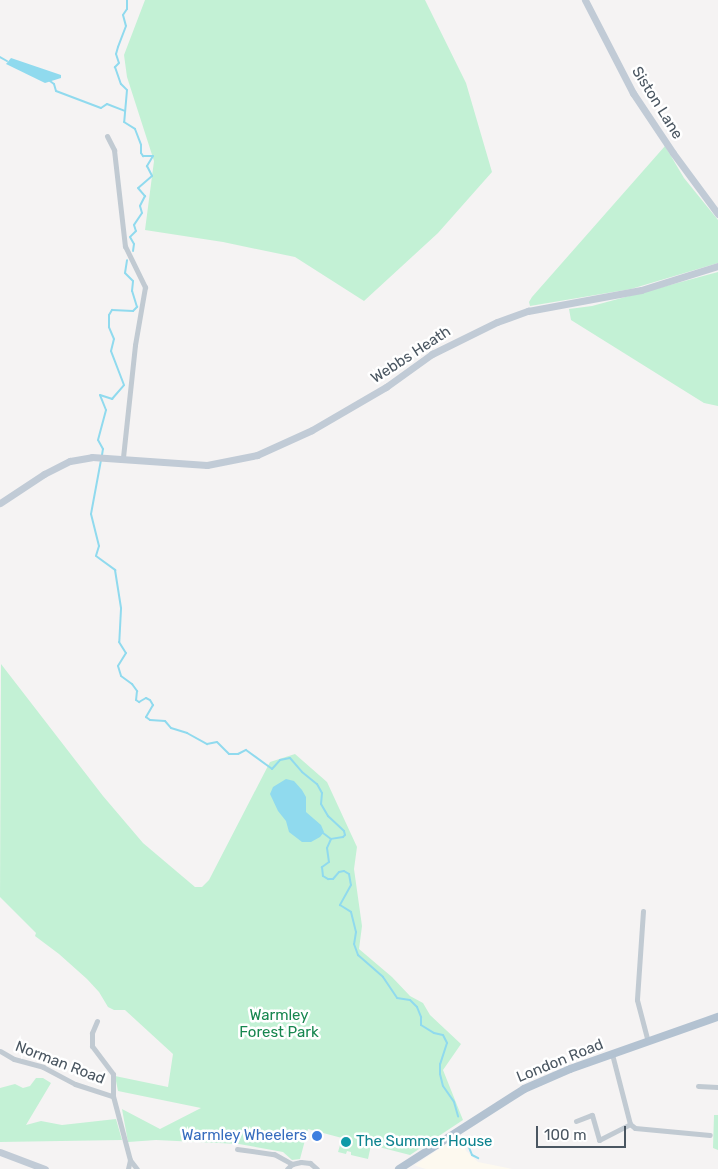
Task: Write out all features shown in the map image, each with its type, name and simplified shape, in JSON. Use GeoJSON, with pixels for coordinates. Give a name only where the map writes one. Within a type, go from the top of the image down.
{"type":"FeatureCollection","features":[{"type":"Feature","properties":{"kind":"main road","name":"London Road"},"geometry":{"type":"LineString","coordinates":[[399,1169],[524,1090],[566,1071],[718,1017]]}},
{"type":"Feature","properties":{"kind":"street","name":"Siston Lane"},"geometry":{"type":"LineString","coordinates":[[585,0],[633,93],[673,153],[718,214]]}},
{"type":"Feature","properties":{"kind":"street"},"geometry":{"type":"LineString","coordinates":[[108,136],[114,150],[125,246],[145,287],[135,345],[123,458]]}},
{"type":"Feature","properties":{"kind":"street","name":"Webbs Heath"},"geometry":{"type":"LineString","coordinates":[[0,503],[44,474],[70,462],[92,457],[104,456],[207,465],[257,455],[312,430],[386,387],[432,354],[497,322],[528,311],[641,290],[718,266]]}},
{"type":"Feature","properties":{"kind":"street"},"geometry":{"type":"LineString","coordinates":[[643,911],[638,1000],[648,1042]]}},
{"type":"Feature","properties":{"kind":"street","name":"Norman Road"},"geometry":{"type":"LineString","coordinates":[[97,1021],[92,1033],[92,1046],[113,1074],[113,1093],[130,1160],[137,1169]]}},
{"type":"Feature","properties":{"kind":"street","name":"Norman Road"},"geometry":{"type":"LineString","coordinates":[[0,1051],[14,1059],[43,1067],[75,1084],[113,1093]]}},
{"type":"Feature","properties":{"kind":"street"},"geometry":{"type":"LineString","coordinates":[[612,1054],[630,1124],[635,1128],[710,1135]]}},
{"type":"Feature","properties":{"kind":"street"},"geometry":{"type":"LineString","coordinates":[[698,1086],[718,1087]]}},
{"type":"Feature","properties":{"kind":"street"},"geometry":{"type":"LineString","coordinates":[[576,1121],[592,1115],[599,1140],[630,1124]]}},
{"type":"Feature","properties":{"kind":"street"},"geometry":{"type":"LineString","coordinates":[[237,1149],[274,1154],[292,1164],[310,1163],[317,1169]]}},
{"type":"Feature","properties":{"kind":"street"},"geometry":{"type":"LineString","coordinates":[[0,1152],[45,1169]]}},
{"type":"Feature","properties":{"kind":"street","name":"Norman Road"},"geometry":{"type":"LineString","coordinates":[[128,1169],[130,1160]]}},
{"type":"Feature","properties":{"kind":"street"},"geometry":{"type":"LineString","coordinates":[[287,1169],[292,1164]]}},
{"type":"Feature","properties":{"kind":"shaded area"},"geometry":{"type":"Polygon","coordinates":[[[460,1135],[466,1151],[478,1162],[512,1169],[426,1169],[415,1165],[460,1135]]]}},
{"type":"Feature","properties":{"kind":"green space"},"geometry":{"type":"Polygon","coordinates":[[[145,0],[425,0],[466,83],[492,172],[438,233],[364,301],[295,257],[223,242],[145,230],[154,161],[127,77],[124,55],[145,0]]]}},
{"type":"Feature","properties":{"kind":"green space"},"geometry":{"type":"Polygon","coordinates":[[[665,146],[684,178],[718,220],[718,263],[631,289],[530,306],[529,302],[532,297],[665,146]]]}},
{"type":"Feature","properties":{"kind":"green space"},"geometry":{"type":"Polygon","coordinates":[[[718,272],[718,406],[704,403],[571,320],[569,309],[592,306],[718,272]]]}},
{"type":"Feature","properties":{"kind":"green space","name":"Warmley Forest Park"},"geometry":{"type":"Polygon","coordinates":[[[1,664],[103,796],[143,843],[195,887],[202,887],[209,880],[270,762],[295,754],[327,782],[357,847],[354,869],[362,926],[359,949],[392,977],[410,996],[423,1003],[430,1015],[461,1044],[443,1070],[463,1120],[410,1155],[371,1145],[368,1159],[351,1155],[351,1152],[347,1151],[346,1154],[338,1152],[342,1138],[308,1129],[300,1159],[292,1160],[283,1152],[239,1144],[156,1140],[128,1142],[122,1109],[160,1129],[201,1108],[118,1091],[115,1076],[168,1087],[173,1054],[125,1010],[114,1010],[108,1007],[99,992],[87,979],[35,936],[36,933],[0,897],[1,664]]]}},
{"type":"Feature","properties":{"kind":"green space"},"geometry":{"type":"Polygon","coordinates":[[[36,1078],[43,1078],[51,1083],[26,1125],[41,1121],[62,1125],[116,1119],[122,1140],[0,1142],[0,1088],[15,1084],[23,1088],[30,1086],[36,1078]]]}},
{"type":"Feature","properties":{"kind":"green space"},"geometry":{"type":"Polygon","coordinates":[[[714,1115],[718,1115],[718,1150],[713,1148],[714,1115]]]}},
{"type":"Feature","properties":{"kind":"water"},"geometry":{"type":"Polygon","coordinates":[[[11,58],[61,75],[61,78],[45,83],[6,64],[11,58]]]}},
{"type":"Feature","properties":{"kind":"water"},"geometry":{"type":"Polygon","coordinates":[[[286,779],[294,781],[302,790],[306,797],[306,812],[321,825],[324,832],[320,837],[311,842],[302,842],[289,832],[286,821],[278,811],[270,794],[273,787],[286,779]]]}},
{"type":"Feature","properties":{"kind":"waterway"},"geometry":{"type":"LineString","coordinates":[[127,0],[127,9],[123,15],[126,26],[116,54],[119,63],[115,67],[121,84],[127,90],[124,122],[135,129],[143,156],[153,156],[147,166],[152,176],[138,188],[145,196],[140,206],[142,213],[134,225],[136,231],[130,237],[134,244],[133,251]]}},
{"type":"Feature","properties":{"kind":"waterway"},"geometry":{"type":"LineString","coordinates":[[0,57],[7,61]]}},
{"type":"Feature","properties":{"kind":"waterway"},"geometry":{"type":"LineString","coordinates":[[50,81],[54,84],[56,91],[101,108],[107,104],[125,111]]}},
{"type":"Feature","properties":{"kind":"waterway"},"geometry":{"type":"LineString","coordinates":[[102,455],[103,449],[98,440],[106,410],[100,395],[112,399],[124,385],[111,351],[114,339],[109,327],[109,315],[112,310],[133,311],[137,307],[132,291],[133,281],[125,273],[127,260]]}},
{"type":"Feature","properties":{"kind":"waterway"},"geometry":{"type":"LineString","coordinates":[[101,460],[91,514],[99,546],[96,556],[115,570],[121,609],[119,642],[126,653],[118,666],[121,676],[132,684],[137,691],[136,700],[139,702],[146,698],[150,700],[153,705],[146,717],[150,720],[165,721],[171,728],[187,733],[207,744],[217,742],[229,754],[238,754],[246,750],[272,769],[280,760],[290,758],[302,772],[317,784],[322,793],[321,804],[328,816],[344,831],[345,835],[343,837],[331,839]]}},
{"type":"Feature","properties":{"kind":"waterway"},"geometry":{"type":"LineString","coordinates":[[323,833],[331,839],[327,848],[329,862],[322,867],[323,876],[333,879],[339,872],[344,871],[349,874],[351,885],[340,905],[351,912],[356,932],[354,944],[358,955],[383,977],[397,998],[410,1000],[417,1007],[421,1017],[421,1025],[434,1033],[443,1035],[447,1043],[440,1064],[440,1074],[443,1086],[454,1102],[458,1116]]}},
{"type":"Feature","properties":{"kind":"waterway"},"geometry":{"type":"LineString","coordinates":[[466,1140],[472,1155],[478,1158]]}},
{"type":"Feature","properties":{"kind":"place","name":"Warmley Wheelers"},"geometry":{"type":"Point","coordinates":[317,1136]}},
{"type":"Feature","properties":{"kind":"place","name":"The Summer House"},"geometry":{"type":"Point","coordinates":[346,1142]}}]}
